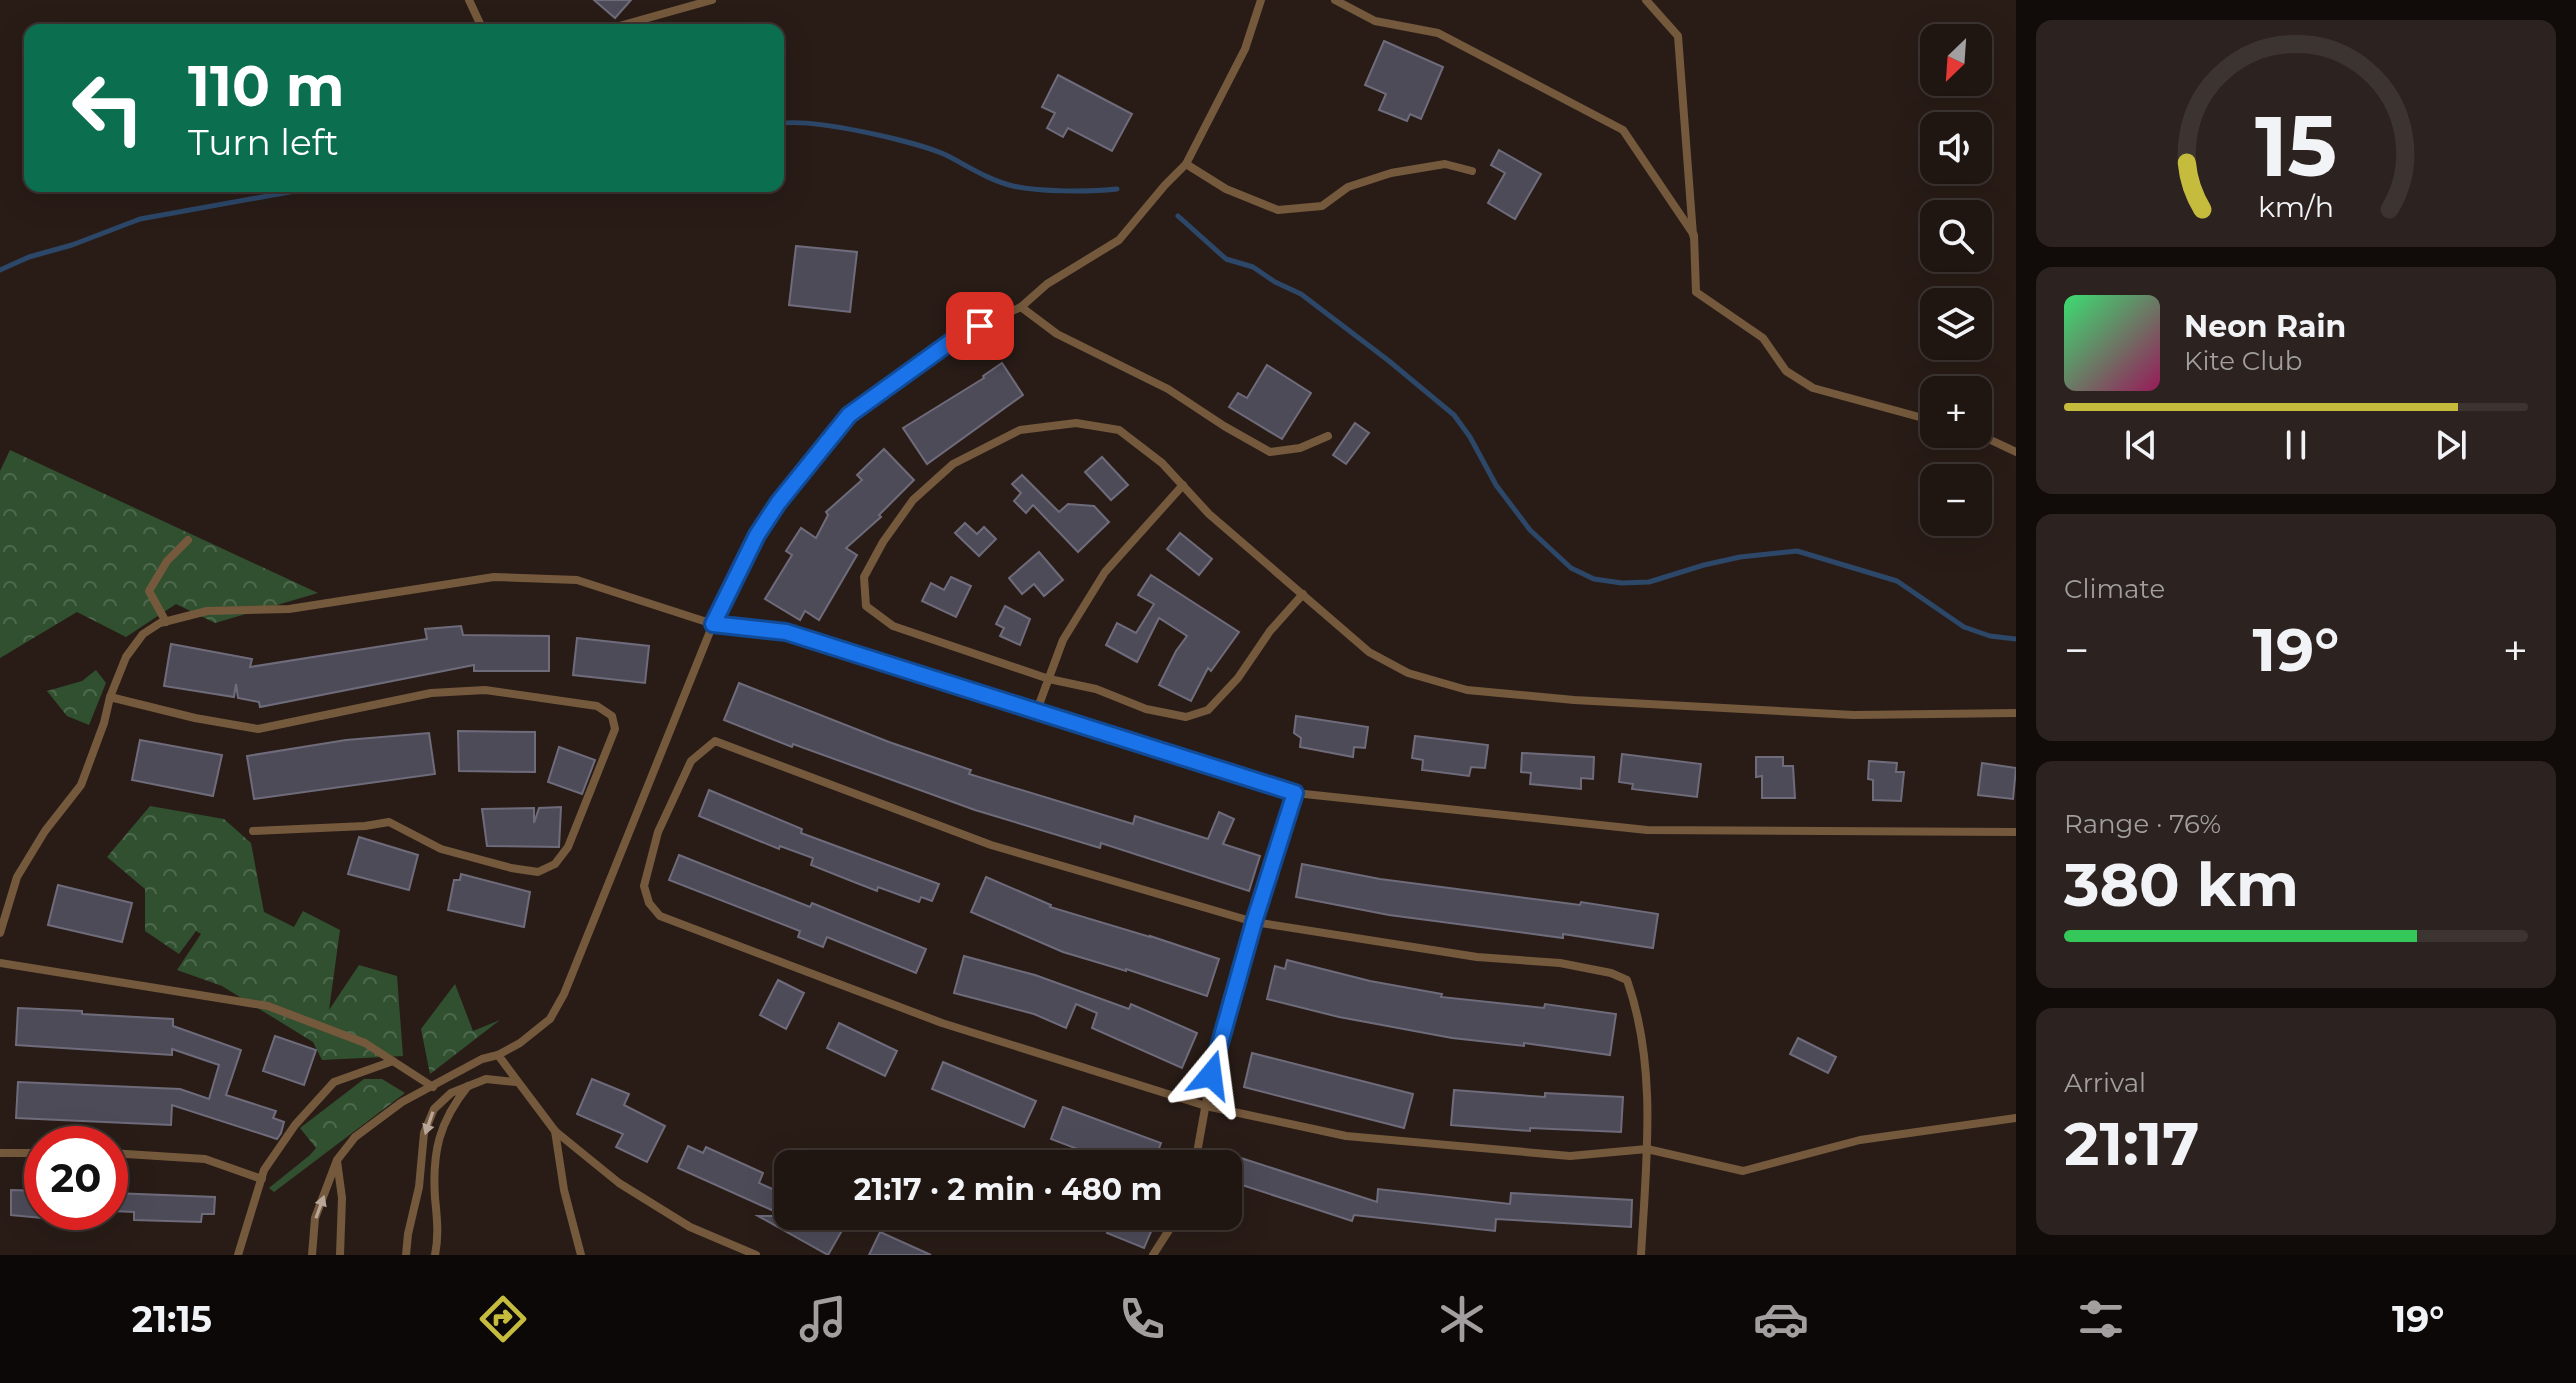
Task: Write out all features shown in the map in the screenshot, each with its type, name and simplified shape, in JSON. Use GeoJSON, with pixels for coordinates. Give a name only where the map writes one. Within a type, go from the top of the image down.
{"type":"FeatureCollection","features":[{"type":"Feature","properties":{"kind":"lane"},"geometry":{"type":"LineString","coordinates":[[469,0],[480,24]]}},
{"type":"Feature","properties":{"kind":"lane"},"geometry":{"type":"LineString","coordinates":[[626,24],[712,0]]}},
{"type":"Feature","properties":{"kind":"lane"},"geometry":{"type":"LineString","coordinates":[[312,1255],[315,1218],[337,1160],[355,1137],[376,1120],[482,1059],[498,1055],[520,1043],[550,1019],[564,994],[713,624],[757,535],[778,503],[849,415],[960,335],[1021,307],[1047,284],[1119,240],[1186,164],[1245,49],[1261,0]]}},
{"type":"Feature","properties":{"kind":"lane"},"geometry":{"type":"LineString","coordinates":[[1335,0],[1375,21],[1438,33],[1623,130],[1694,235]]}},
{"type":"Feature","properties":{"kind":"lane"},"geometry":{"type":"LineString","coordinates":[[1646,0],[1678,36],[1696,292],[1763,338],[1786,371],[1813,388],[1920,417]]}},
{"type":"Feature","properties":{"kind":"lane"},"geometry":{"type":"LineString","coordinates":[[1186,164],[1226,189],[1278,210],[1322,206],[1348,187],[1391,173],[1445,164],[1472,171]]}},
{"type":"Feature","properties":{"kind":"lane"},"geometry":{"type":"LineString","coordinates":[[1021,307],[1057,334],[1168,389],[1270,452],[1300,448],[1328,436]]}},
{"type":"Feature","properties":{"kind":"lane"},"geometry":{"type":"LineString","coordinates":[[1303,594],[1270,631],[1238,678],[1208,710],[1186,717],[1146,709],[1096,689],[1049,679],[893,626],[866,606],[864,577],[883,542],[913,500],[953,464],[1020,430],[1076,423],[1119,430],[1162,463],[1209,514],[1303,594],[1369,652],[1408,673],[1467,690],[1574,700],[1854,715],[2016,713]]}},
{"type":"Feature","properties":{"kind":"lane"},"geometry":{"type":"LineString","coordinates":[[1992,441],[2016,452]]}},
{"type":"Feature","properties":{"kind":"lane"},"geometry":{"type":"LineString","coordinates":[[1037,710],[1063,640],[1105,572],[1183,485]]}},
{"type":"Feature","properties":{"kind":"lane"},"geometry":{"type":"LineString","coordinates":[[166,622],[149,591],[167,561],[188,540]]}},
{"type":"Feature","properties":{"kind":"lane"},"geometry":{"type":"LineString","coordinates":[[0,933],[17,877],[45,831],[81,785],[126,657],[143,634],[166,622],[207,611],[289,609],[494,577],[577,580],[713,624],[786,632],[1295,793],[1647,830],[2016,832]]}},
{"type":"Feature","properties":{"kind":"lane"},"geometry":{"type":"LineString","coordinates":[[110,697],[195,718],[258,729],[431,693],[485,690],[597,706],[612,716],[615,729],[568,847],[555,864],[538,872],[441,849],[389,822],[365,826],[253,831]]}},
{"type":"Feature","properties":{"kind":"lane"},"geometry":{"type":"LineString","coordinates":[[1641,1255],[1647,1149],[1647,1083],[1638,1011],[1627,980],[1611,973],[1560,963],[1477,957],[1254,922],[991,845],[715,741],[691,761],[658,832],[644,886],[649,903],[660,916],[942,1023],[1206,1106],[1346,1136],[1570,1156],[1647,1149],[1743,1171],[1860,1140],[2016,1118]]}},
{"type":"Feature","properties":{"kind":"lane"},"geometry":{"type":"LineString","coordinates":[[1198,1150],[1211,1075],[1254,922],[1295,793]]}},
{"type":"Feature","properties":{"kind":"lane"},"geometry":{"type":"LineString","coordinates":[[0,963],[268,1006],[365,1043],[433,1087]]}},
{"type":"Feature","properties":{"kind":"lane"},"geometry":{"type":"LineString","coordinates":[[498,1055],[555,1131],[631,1190],[690,1227],[756,1255]]}},
{"type":"Feature","properties":{"kind":"lane"},"geometry":{"type":"LineString","coordinates":[[238,1255],[264,1170],[295,1125],[334,1082],[393,1061]]}},
{"type":"Feature","properties":{"kind":"lane"},"geometry":{"type":"LineString","coordinates":[[406,1255],[419,1187],[424,1133],[434,1109],[451,1093],[486,1079],[516,1082]]}},
{"type":"Feature","properties":{"kind":"lane"},"geometry":{"type":"LineString","coordinates":[[435,1255],[434,1168],[437,1143],[452,1107],[469,1086]]}},
{"type":"Feature","properties":{"kind":"lane"},"geometry":{"type":"LineString","coordinates":[[555,1131],[564,1190],[581,1255]]}},
{"type":"Feature","properties":{"kind":"lane"},"geometry":{"type":"LineString","coordinates":[[0,1153],[24,1153]]}},
{"type":"Feature","properties":{"kind":"lane"},"geometry":{"type":"LineString","coordinates":[[128,1154],[205,1159],[262,1179]]}},
{"type":"Feature","properties":{"kind":"lane"},"geometry":{"type":"LineString","coordinates":[[337,1160],[342,1198],[340,1255]]}},
{"type":"Feature","properties":{"kind":"lane"},"geometry":{"type":"LineString","coordinates":[[1153,1255],[1169,1230]]}},
{"type":"Feature","properties":{"kind":"green space"},"geometry":{"type":"Polygon","coordinates":[[[10,450],[318,593],[215,623],[176,604],[126,637],[77,612],[0,658],[0,471],[10,450]]]}},
{"type":"Feature","properties":{"kind":"green space"},"geometry":{"type":"Polygon","coordinates":[[[96,670],[106,683],[89,725],[67,716],[47,691],[82,681],[96,670]]]}},
{"type":"Feature","properties":{"kind":"green space"},"geometry":{"type":"Polygon","coordinates":[[[150,806],[224,819],[251,843],[264,912],[294,927],[303,911],[340,930],[329,1010],[359,965],[397,976],[403,1056],[322,1060],[313,1042],[222,986],[177,970],[201,934],[196,931],[179,954],[145,931],[145,889],[107,857],[150,806]]]}},
{"type":"Feature","properties":{"kind":"green space"},"geometry":{"type":"Polygon","coordinates":[[[455,984],[473,1031],[500,1020],[430,1074],[421,1029],[455,984]]]}},
{"type":"Feature","properties":{"kind":"green space"},"geometry":{"type":"Polygon","coordinates":[[[364,1079],[382,1079],[405,1093],[274,1192],[269,1188],[316,1148],[300,1128],[364,1079]]]}},
{"type":"Feature","properties":{"kind":"building"},"geometry":{"type":"Polygon","coordinates":[[[594,0],[631,0],[615,18],[594,0]]]}},
{"type":"Feature","properties":{"kind":"building"},"geometry":{"type":"Polygon","coordinates":[[[1384,41],[1443,67],[1421,119],[1410,114],[1407,121],[1379,110],[1386,94],[1365,85],[1384,41]]]}},
{"type":"Feature","properties":{"kind":"building"},"geometry":{"type":"Polygon","coordinates":[[[1058,75],[1132,114],[1112,151],[1068,128],[1063,137],[1047,128],[1055,113],[1042,107],[1058,75]]]}},
{"type":"Feature","properties":{"kind":"building"},"geometry":{"type":"Polygon","coordinates":[[[1499,150],[1541,174],[1515,219],[1488,203],[1505,173],[1491,165],[1499,150]]]}},
{"type":"Feature","properties":{"kind":"building"},"geometry":{"type":"Polygon","coordinates":[[[796,246],[857,252],[850,312],[789,305],[796,246]]]}},
{"type":"Feature","properties":{"kind":"building"},"geometry":{"type":"Polygon","coordinates":[[[1002,363],[1023,395],[927,464],[903,428],[984,378],[1002,363]]]}},
{"type":"Feature","properties":{"kind":"building"},"geometry":{"type":"Polygon","coordinates":[[[1267,365],[1311,393],[1282,439],[1229,407],[1238,393],[1247,398],[1267,365]]]}},
{"type":"Feature","properties":{"kind":"building"},"geometry":{"type":"Polygon","coordinates":[[[1355,423],[1369,433],[1346,464],[1333,455],[1355,423]]]}},
{"type":"Feature","properties":{"kind":"building"},"geometry":{"type":"Polygon","coordinates":[[[884,449],[914,480],[879,515],[881,517],[846,548],[857,555],[819,620],[805,611],[800,620],[765,599],[792,555],[786,551],[801,528],[816,538],[828,515],[826,512],[862,480],[857,475],[884,449]]]}},
{"type":"Feature","properties":{"kind":"building"},"geometry":{"type":"Polygon","coordinates":[[[1102,457],[1128,485],[1111,500],[1085,472],[1102,457]]]}},
{"type":"Feature","properties":{"kind":"building"},"geometry":{"type":"Polygon","coordinates":[[[1022,475],[1059,512],[1068,504],[1094,506],[1109,522],[1078,552],[1033,505],[1026,513],[1014,501],[1021,493],[1012,484],[1022,475]]]}},
{"type":"Feature","properties":{"kind":"building"},"geometry":{"type":"Polygon","coordinates":[[[965,523],[977,534],[984,527],[996,539],[979,556],[955,533],[965,523]]]}},
{"type":"Feature","properties":{"kind":"building"},"geometry":{"type":"Polygon","coordinates":[[[1180,533],[1212,559],[1199,575],[1167,549],[1180,533]]]}},
{"type":"Feature","properties":{"kind":"building"},"geometry":{"type":"Polygon","coordinates":[[[1039,552],[1063,580],[1044,596],[1034,584],[1022,594],[1009,578],[1039,552]]]}},
{"type":"Feature","properties":{"kind":"building"},"geometry":{"type":"Polygon","coordinates":[[[1151,575],[1239,632],[1211,671],[1208,668],[1191,701],[1159,685],[1187,636],[1159,618],[1137,662],[1106,645],[1117,623],[1136,633],[1154,604],[1138,595],[1151,575]]]}},
{"type":"Feature","properties":{"kind":"building"},"geometry":{"type":"Polygon","coordinates":[[[951,577],[971,586],[956,617],[922,601],[931,583],[944,590],[951,577]]]}},
{"type":"Feature","properties":{"kind":"building"},"geometry":{"type":"Polygon","coordinates":[[[1005,606],[1030,619],[1020,645],[1000,636],[1004,628],[996,624],[1005,606]]]}},
{"type":"Feature","properties":{"kind":"building"},"geometry":{"type":"Polygon","coordinates":[[[461,626],[463,635],[549,636],[549,671],[474,671],[474,665],[260,707],[259,702],[238,698],[236,684],[234,697],[164,686],[171,644],[252,659],[250,667],[427,639],[425,629],[461,626]]]}},
{"type":"Feature","properties":{"kind":"building"},"geometry":{"type":"Polygon","coordinates":[[[577,638],[649,646],[645,683],[573,675],[577,638]]]}},
{"type":"Feature","properties":{"kind":"building"},"geometry":{"type":"Polygon","coordinates":[[[739,683],[889,742],[971,770],[969,774],[1133,824],[1135,816],[1208,839],[1219,812],[1234,819],[1223,844],[1260,856],[1249,891],[1101,843],[1100,848],[975,810],[793,744],[792,747],[724,720],[739,683]]]}},
{"type":"Feature","properties":{"kind":"building"},"geometry":{"type":"Polygon","coordinates":[[[1296,716],[1368,727],[1365,748],[1354,747],[1353,757],[1300,747],[1301,738],[1294,733],[1296,716]]]}},
{"type":"Feature","properties":{"kind":"building"},"geometry":{"type":"Polygon","coordinates":[[[458,731],[535,732],[535,772],[459,771],[458,731]]]}},
{"type":"Feature","properties":{"kind":"building"},"geometry":{"type":"Polygon","coordinates":[[[429,733],[435,774],[254,799],[247,756],[346,740],[429,733]]]}},
{"type":"Feature","properties":{"kind":"building"},"geometry":{"type":"Polygon","coordinates":[[[1415,736],[1488,745],[1485,768],[1471,767],[1469,776],[1422,770],[1423,760],[1412,758],[1415,736]]]}},
{"type":"Feature","properties":{"kind":"building"},"geometry":{"type":"Polygon","coordinates":[[[140,740],[222,755],[213,796],[132,780],[140,740]]]}},
{"type":"Feature","properties":{"kind":"building"},"geometry":{"type":"Polygon","coordinates":[[[559,747],[595,760],[582,794],[548,782],[559,747]]]}},
{"type":"Feature","properties":{"kind":"building"},"geometry":{"type":"Polygon","coordinates":[[[1522,753],[1594,757],[1593,779],[1581,778],[1581,789],[1530,784],[1531,773],[1521,772],[1522,753]]]}},
{"type":"Feature","properties":{"kind":"building"},"geometry":{"type":"Polygon","coordinates":[[[1622,754],[1701,764],[1697,797],[1632,789],[1633,784],[1619,782],[1622,754]]]}},
{"type":"Feature","properties":{"kind":"building"},"geometry":{"type":"Polygon","coordinates":[[[1756,757],[1783,757],[1783,766],[1793,766],[1795,798],[1762,798],[1762,776],[1756,777],[1756,757]]]}},
{"type":"Feature","properties":{"kind":"building"},"geometry":{"type":"Polygon","coordinates":[[[1869,761],[1897,763],[1896,772],[1904,772],[1901,801],[1873,800],[1873,780],[1868,779],[1869,761]]]}},
{"type":"Feature","properties":{"kind":"building"},"geometry":{"type":"Polygon","coordinates":[[[1982,763],[2016,768],[2013,799],[1978,795],[1982,763]]]}},
{"type":"Feature","properties":{"kind":"building"},"geometry":{"type":"Polygon","coordinates":[[[709,790],[802,829],[801,833],[939,884],[932,901],[921,897],[919,902],[878,887],[877,891],[811,865],[813,858],[780,846],[779,849],[699,816],[709,790]]]}},
{"type":"Feature","properties":{"kind":"building"},"geometry":{"type":"Polygon","coordinates":[[[561,807],[559,847],[487,846],[482,809],[534,808],[534,823],[539,808],[561,807]]]}},
{"type":"Feature","properties":{"kind":"building"},"geometry":{"type":"Polygon","coordinates":[[[359,837],[418,855],[409,890],[348,874],[359,837]]]}},
{"type":"Feature","properties":{"kind":"building"},"geometry":{"type":"Polygon","coordinates":[[[679,855],[810,907],[812,903],[926,949],[916,973],[827,937],[823,947],[798,937],[800,931],[669,880],[679,855]]]}},
{"type":"Feature","properties":{"kind":"building"},"geometry":{"type":"Polygon","coordinates":[[[1302,864],[1380,879],[1658,914],[1653,948],[1563,934],[1563,938],[1389,915],[1296,897],[1302,864]]]}},
{"type":"Feature","properties":{"kind":"building"},"geometry":{"type":"Polygon","coordinates":[[[461,874],[530,892],[524,927],[448,910],[454,880],[460,880],[461,874]]]}},
{"type":"Feature","properties":{"kind":"building"},"geometry":{"type":"Polygon","coordinates":[[[986,877],[1050,907],[1219,959],[1207,996],[1063,952],[971,912],[986,877]]]}},
{"type":"Feature","properties":{"kind":"building"},"geometry":{"type":"Polygon","coordinates":[[[58,885],[132,903],[122,942],[48,925],[58,885]]]}},
{"type":"Feature","properties":{"kind":"building"},"geometry":{"type":"Polygon","coordinates":[[[964,956],[1035,975],[1129,1009],[1131,1004],[1197,1033],[1182,1068],[1092,1028],[1097,1013],[1076,1004],[1066,1028],[1034,1014],[954,993],[964,956]]]}},
{"type":"Feature","properties":{"kind":"building"},"geometry":{"type":"Polygon","coordinates":[[[1287,960],[1370,981],[1442,994],[1441,997],[1544,1008],[1545,1004],[1616,1014],[1610,1055],[1524,1043],[1524,1046],[1452,1038],[1339,1017],[1267,999],[1275,966],[1285,969],[1287,960]]]}},
{"type":"Feature","properties":{"kind":"building"},"geometry":{"type":"Polygon","coordinates":[[[778,980],[804,993],[786,1029],[760,1015],[778,980]]]}},
{"type":"Feature","properties":{"kind":"building"},"geometry":{"type":"Polygon","coordinates":[[[18,1008],[173,1019],[173,1026],[241,1050],[226,1095],[276,1111],[273,1118],[284,1122],[281,1133],[277,1139],[172,1105],[171,1125],[16,1118],[18,1082],[180,1089],[209,1099],[219,1065],[172,1049],[172,1055],[16,1045],[18,1008]]]}},
{"type":"Feature","properties":{"kind":"building"},"geometry":{"type":"Polygon","coordinates":[[[839,1023],[897,1051],[885,1076],[827,1048],[839,1023]]]}},
{"type":"Feature","properties":{"kind":"building"},"geometry":{"type":"Polygon","coordinates":[[[275,1036],[316,1050],[304,1085],[263,1071],[275,1036]]]}},
{"type":"Feature","properties":{"kind":"building"},"geometry":{"type":"Polygon","coordinates":[[[1798,1038],[1836,1057],[1828,1073],[1790,1054],[1798,1038]]]}},
{"type":"Feature","properties":{"kind":"building"},"geometry":{"type":"Polygon","coordinates":[[[1252,1053],[1413,1094],[1404,1128],[1244,1087],[1252,1053]]]}},
{"type":"Feature","properties":{"kind":"building"},"geometry":{"type":"Polygon","coordinates":[[[943,1062],[1036,1101],[1024,1127],[932,1089],[943,1062]]]}},
{"type":"Feature","properties":{"kind":"building"},"geometry":{"type":"Polygon","coordinates":[[[592,1079],[629,1094],[624,1105],[665,1126],[647,1162],[616,1147],[623,1134],[577,1114],[592,1079]]]}},
{"type":"Feature","properties":{"kind":"building"},"geometry":{"type":"Polygon","coordinates":[[[1454,1090],[1545,1097],[1545,1093],[1623,1097],[1621,1132],[1530,1128],[1530,1131],[1451,1125],[1454,1090]]]}},
{"type":"Feature","properties":{"kind":"building"},"geometry":{"type":"Polygon","coordinates":[[[1063,1107],[1161,1143],[1158,1150],[1080,1150],[1051,1139],[1063,1107]]]}},
{"type":"Feature","properties":{"kind":"building"},"geometry":{"type":"Polygon","coordinates":[[[688,1146],[703,1153],[706,1147],[763,1173],[759,1183],[774,1190],[774,1211],[678,1168],[688,1146]]]}},
{"type":"Feature","properties":{"kind":"building"},"geometry":{"type":"Polygon","coordinates":[[[1242,1158],[1377,1202],[1378,1189],[1510,1204],[1511,1193],[1632,1200],[1631,1227],[1496,1219],[1495,1231],[1354,1215],[1352,1221],[1242,1185],[1242,1158]]]}},
{"type":"Feature","properties":{"kind":"building"},"geometry":{"type":"Polygon","coordinates":[[[11,1190],[24,1190],[24,1216],[11,1215],[11,1190]]]}},
{"type":"Feature","properties":{"kind":"building"},"geometry":{"type":"Polygon","coordinates":[[[128,1194],[215,1197],[214,1214],[202,1214],[201,1222],[134,1220],[134,1212],[128,1212],[128,1194]]]}},
{"type":"Feature","properties":{"kind":"building"},"geometry":{"type":"Polygon","coordinates":[[[758,1216],[774,1216],[774,1225],[758,1216]]]}},
{"type":"Feature","properties":{"kind":"building"},"geometry":{"type":"Polygon","coordinates":[[[783,1230],[842,1230],[828,1255],[783,1230]]]}},
{"type":"Feature","properties":{"kind":"building"},"geometry":{"type":"Polygon","coordinates":[[[1108,1230],[1152,1230],[1144,1248],[1107,1233],[1108,1230]]]}},
{"type":"Feature","properties":{"kind":"building"},"geometry":{"type":"Polygon","coordinates":[[[880,1232],[931,1255],[869,1255],[880,1232]]]}},
{"type":"Feature","properties":{"kind":"waterway"},"geometry":{"type":"LineString","coordinates":[[784,124],[837,127],[911,143],[946,155],[1013,186],[1065,191],[1117,189]]}},
{"type":"Feature","properties":{"kind":"waterway"},"geometry":{"type":"LineString","coordinates":[[0,270],[140,219],[290,192]]}},
{"type":"Feature","properties":{"kind":"waterway"},"geometry":{"type":"LineString","coordinates":[[1178,216],[1226,259],[1253,267],[1301,294],[1454,415],[1470,437],[1496,485],[1530,530],[1571,568],[1594,579],[1622,583],[1649,582],[1740,557],[1797,551],[1897,581],[1964,627],[1990,636],[2016,639]]}},
{"type":"Feature","properties":{"kind":"route"},"geometry":{"type":"LineString","coordinates":[[980,326],[960,335],[901,375],[849,415],[778,503],[757,535],[713,624],[786,632],[1295,793],[1254,922],[1211,1075]]}}]}
